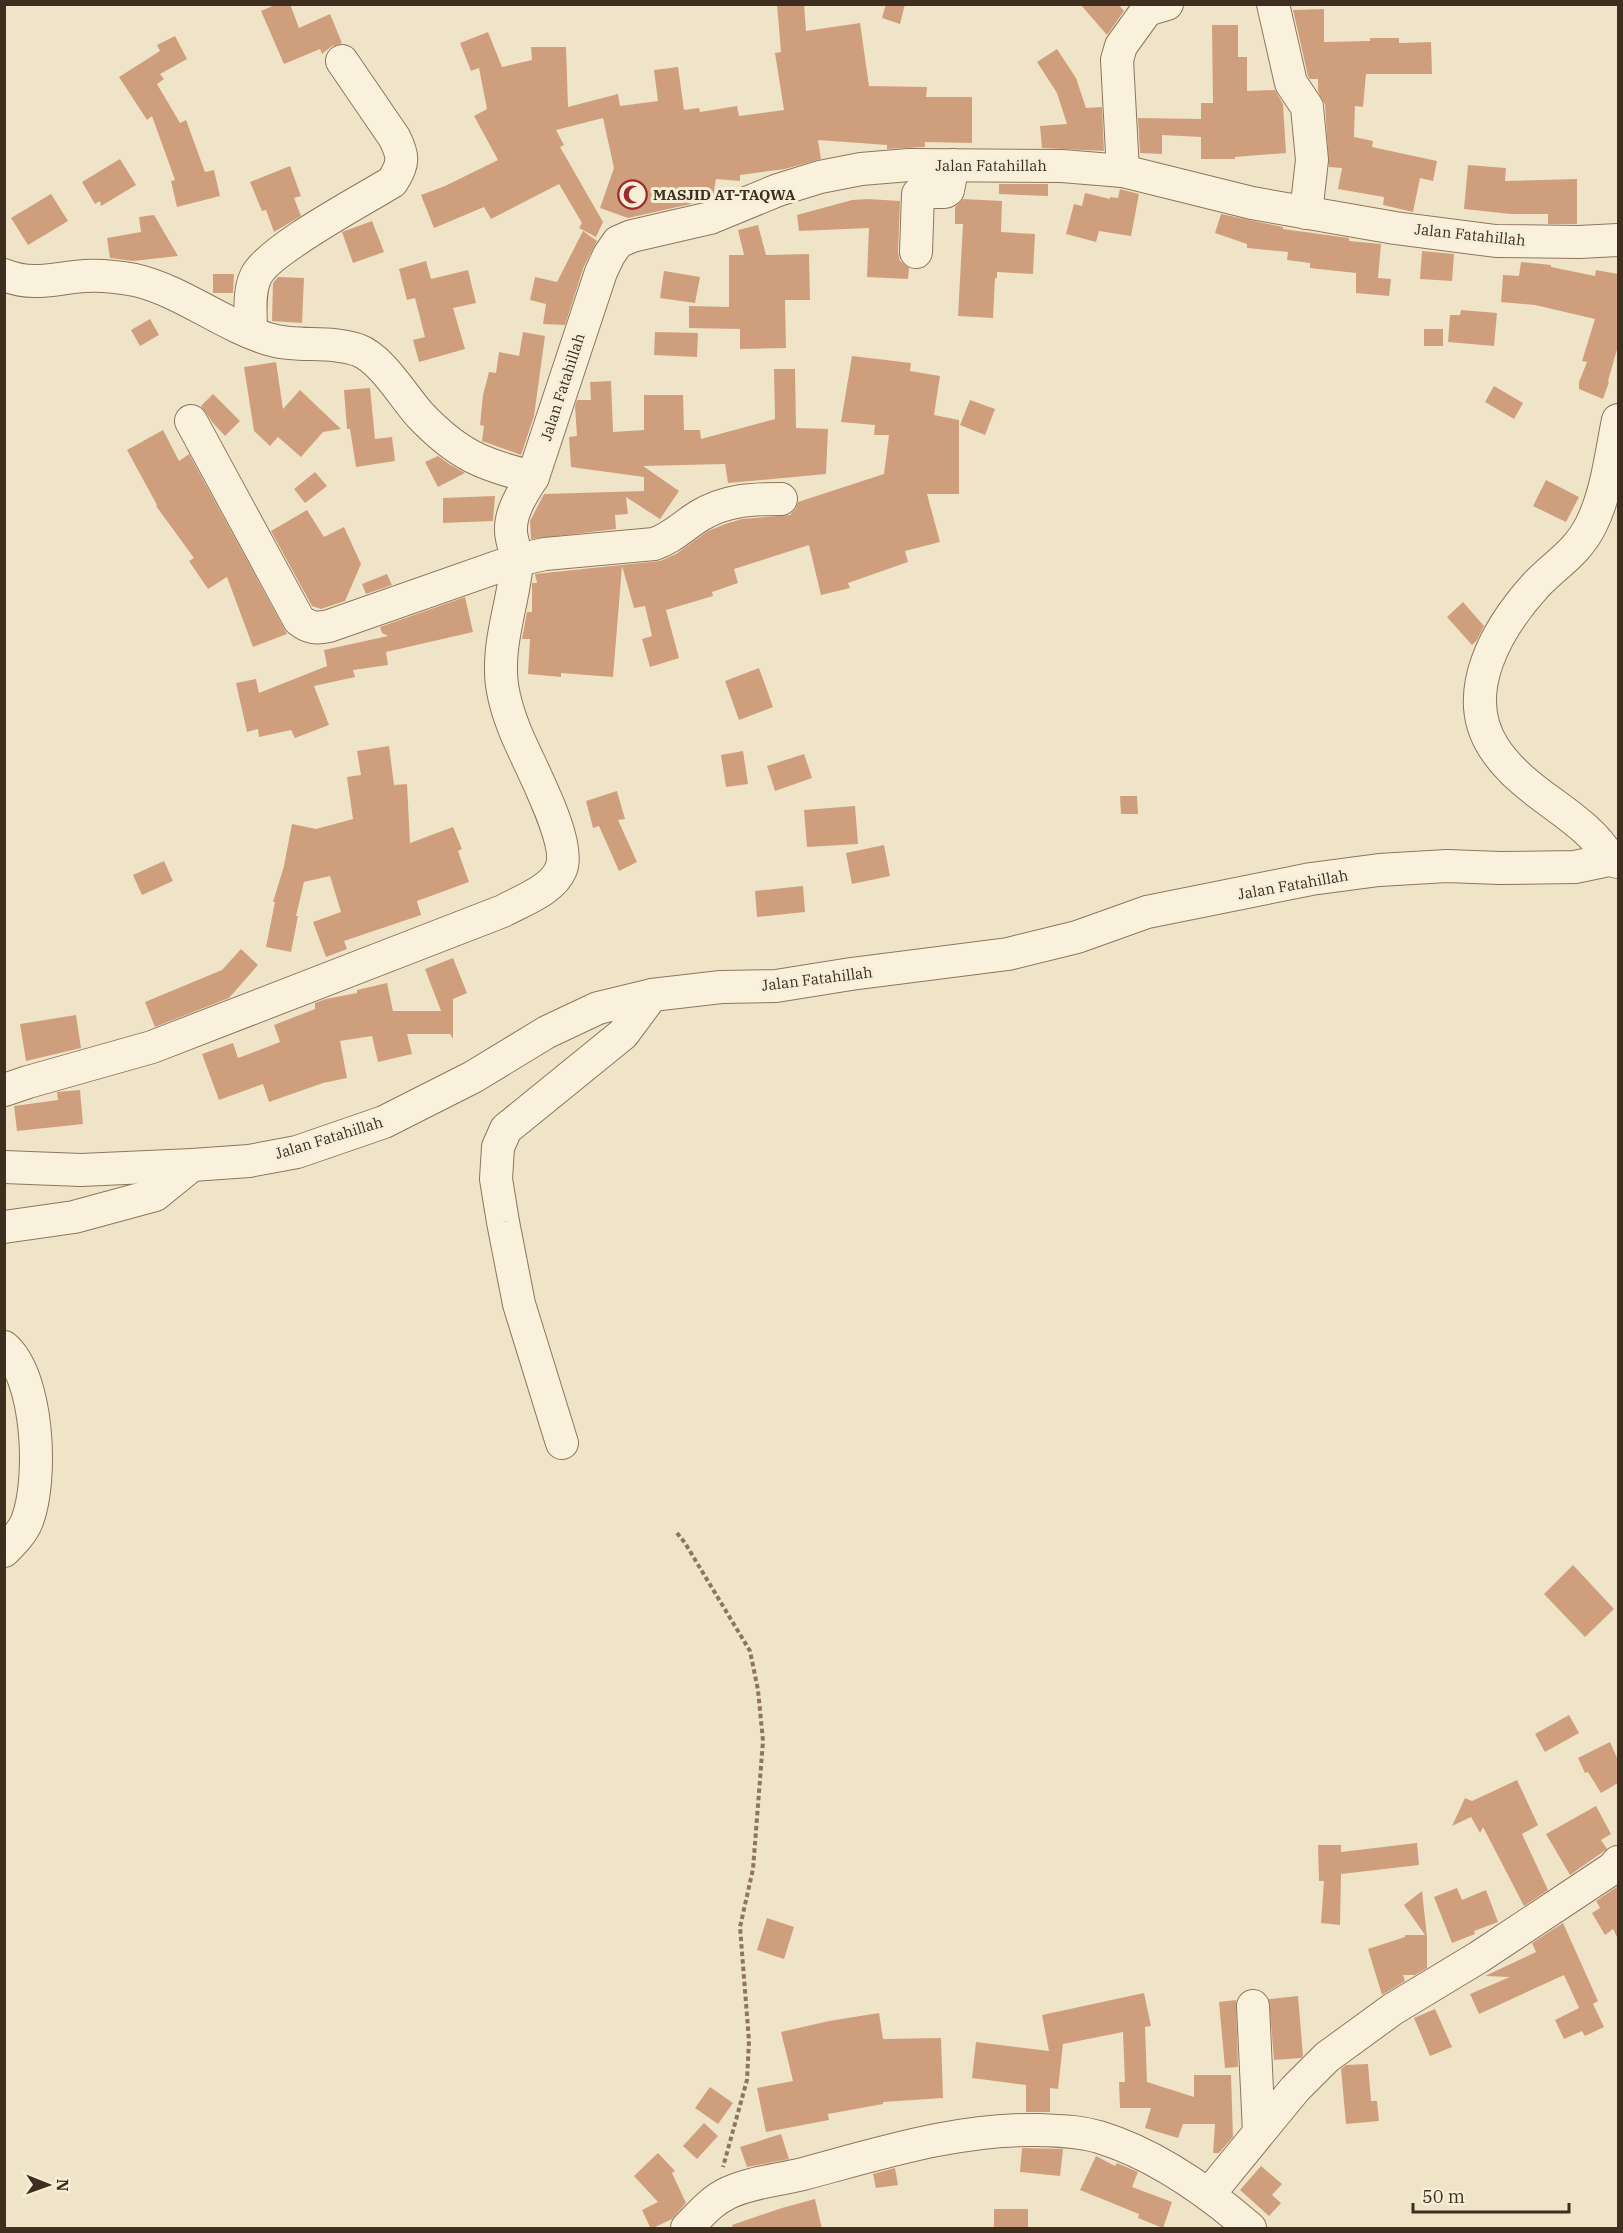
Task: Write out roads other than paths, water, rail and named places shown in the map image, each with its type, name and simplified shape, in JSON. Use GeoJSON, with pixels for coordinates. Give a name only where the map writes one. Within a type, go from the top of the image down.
{"type":"FeatureCollection","features":[{"type":"Feature","properties":{"kind":"street"},"geometry":{"type":"LineString","coordinates":[[1273,4],[1291,83],[1308,107],[1312,160],[1306,213]]}},
{"type":"Feature","properties":{"kind":"street"},"geometry":{"type":"LineString","coordinates":[[1123,171],[1117,60],[1121,46],[1152,6]]}},
{"type":"Feature","properties":{"kind":"street"},"geometry":{"type":"LineString","coordinates":[[251,332],[253,286],[263,266],[280,251],[392,182],[400,170],[402,159],[394,137],[342,61]]}},
{"type":"Feature","properties":{"kind":"street"},"geometry":{"type":"LineString","coordinates":[[916,252],[918,194],[948,190],[953,165]]}},
{"type":"Feature","properties":{"kind":"street","name":"Jalan Fatahillah"},"geometry":{"type":"LineString","coordinates":[[4,1090],[153,1047],[503,911],[529,897],[557,877],[562,867],[562,851],[552,814],[514,729],[504,700],[500,670],[517,560],[511,530],[519,497],[533,477],[601,272],[618,242],[632,236],[710,218],[778,190],[820,177],[861,169],[953,165],[1062,166],[1123,171],[1252,203],[1395,228],[1496,241],[1618,240]]}},
{"type":"Feature","properties":{"kind":"street"},"geometry":{"type":"LineString","coordinates":[[4,275],[20,281],[37,282],[85,276],[134,280],[166,291],[251,332],[284,343],[344,346],[360,351],[371,358],[420,414],[460,450],[474,459],[533,477]]}},
{"type":"Feature","properties":{"kind":"street"},"geometry":{"type":"LineString","coordinates":[[1616,860],[1590,832],[1536,793],[1506,763],[1493,747],[1487,734],[1481,719],[1479,700],[1486,665],[1504,628],[1525,598],[1577,548],[1591,525],[1602,499],[1618,420]]}},
{"type":"Feature","properties":{"kind":"street"},"geometry":{"type":"LineString","coordinates":[[191,421],[298,620],[309,627],[320,629],[517,560],[545,554],[654,544],[664,541],[699,516],[723,504],[781,499]]}},
{"type":"Feature","properties":{"kind":"street","name":"Jalan Fatahillah"},"geometry":{"type":"LineString","coordinates":[[4,1167],[81,1170],[192,1165],[249,1161],[297,1152],[384,1122],[473,1077],[557,1027],[598,1008],[652,995],[721,987],[776,986],[1008,954],[1077,937],[1147,912],[1311,879],[1447,866],[1575,867],[1616,860]]}},
{"type":"Feature","properties":{"kind":"street"},"geometry":{"type":"LineString","coordinates":[[562,1443],[519,1304],[496,1179],[498,1147],[506,1129],[623,1034],[652,995]]}},
{"type":"Feature","properties":{"kind":"street"},"geometry":{"type":"LineString","coordinates":[[4,1227],[74,1217],[155,1195],[192,1165]]}},
{"type":"Feature","properties":{"kind":"street"},"geometry":{"type":"LineString","coordinates":[[4,1347],[25,1378],[34,1417],[35,1457],[34,1491],[27,1522],[4,1551]]}},
{"type":"Feature","properties":{"kind":"street"},"geometry":{"type":"LineString","coordinates":[[1209,2194],[1307,2076],[1342,2045],[1393,2009],[1555,1907],[1613,1868],[1618,1862]]}},
{"type":"Feature","properties":{"kind":"street"},"geometry":{"type":"LineString","coordinates":[[1253,2006],[1259,2133]]}},
{"type":"Feature","properties":{"kind":"street"},"geometry":{"type":"LineString","coordinates":[[687,2229],[716,2200],[744,2187],[878,2153],[950,2138],[1013,2129],[1061,2130],[1099,2137],[1150,2158],[1209,2194],[1250,2229]]}},
{"type":"Feature","properties":{"kind":"place","name":"MASJID AT-TAQWA"},"geometry":{"type":"Point","coordinates":[632,195]}}]}
